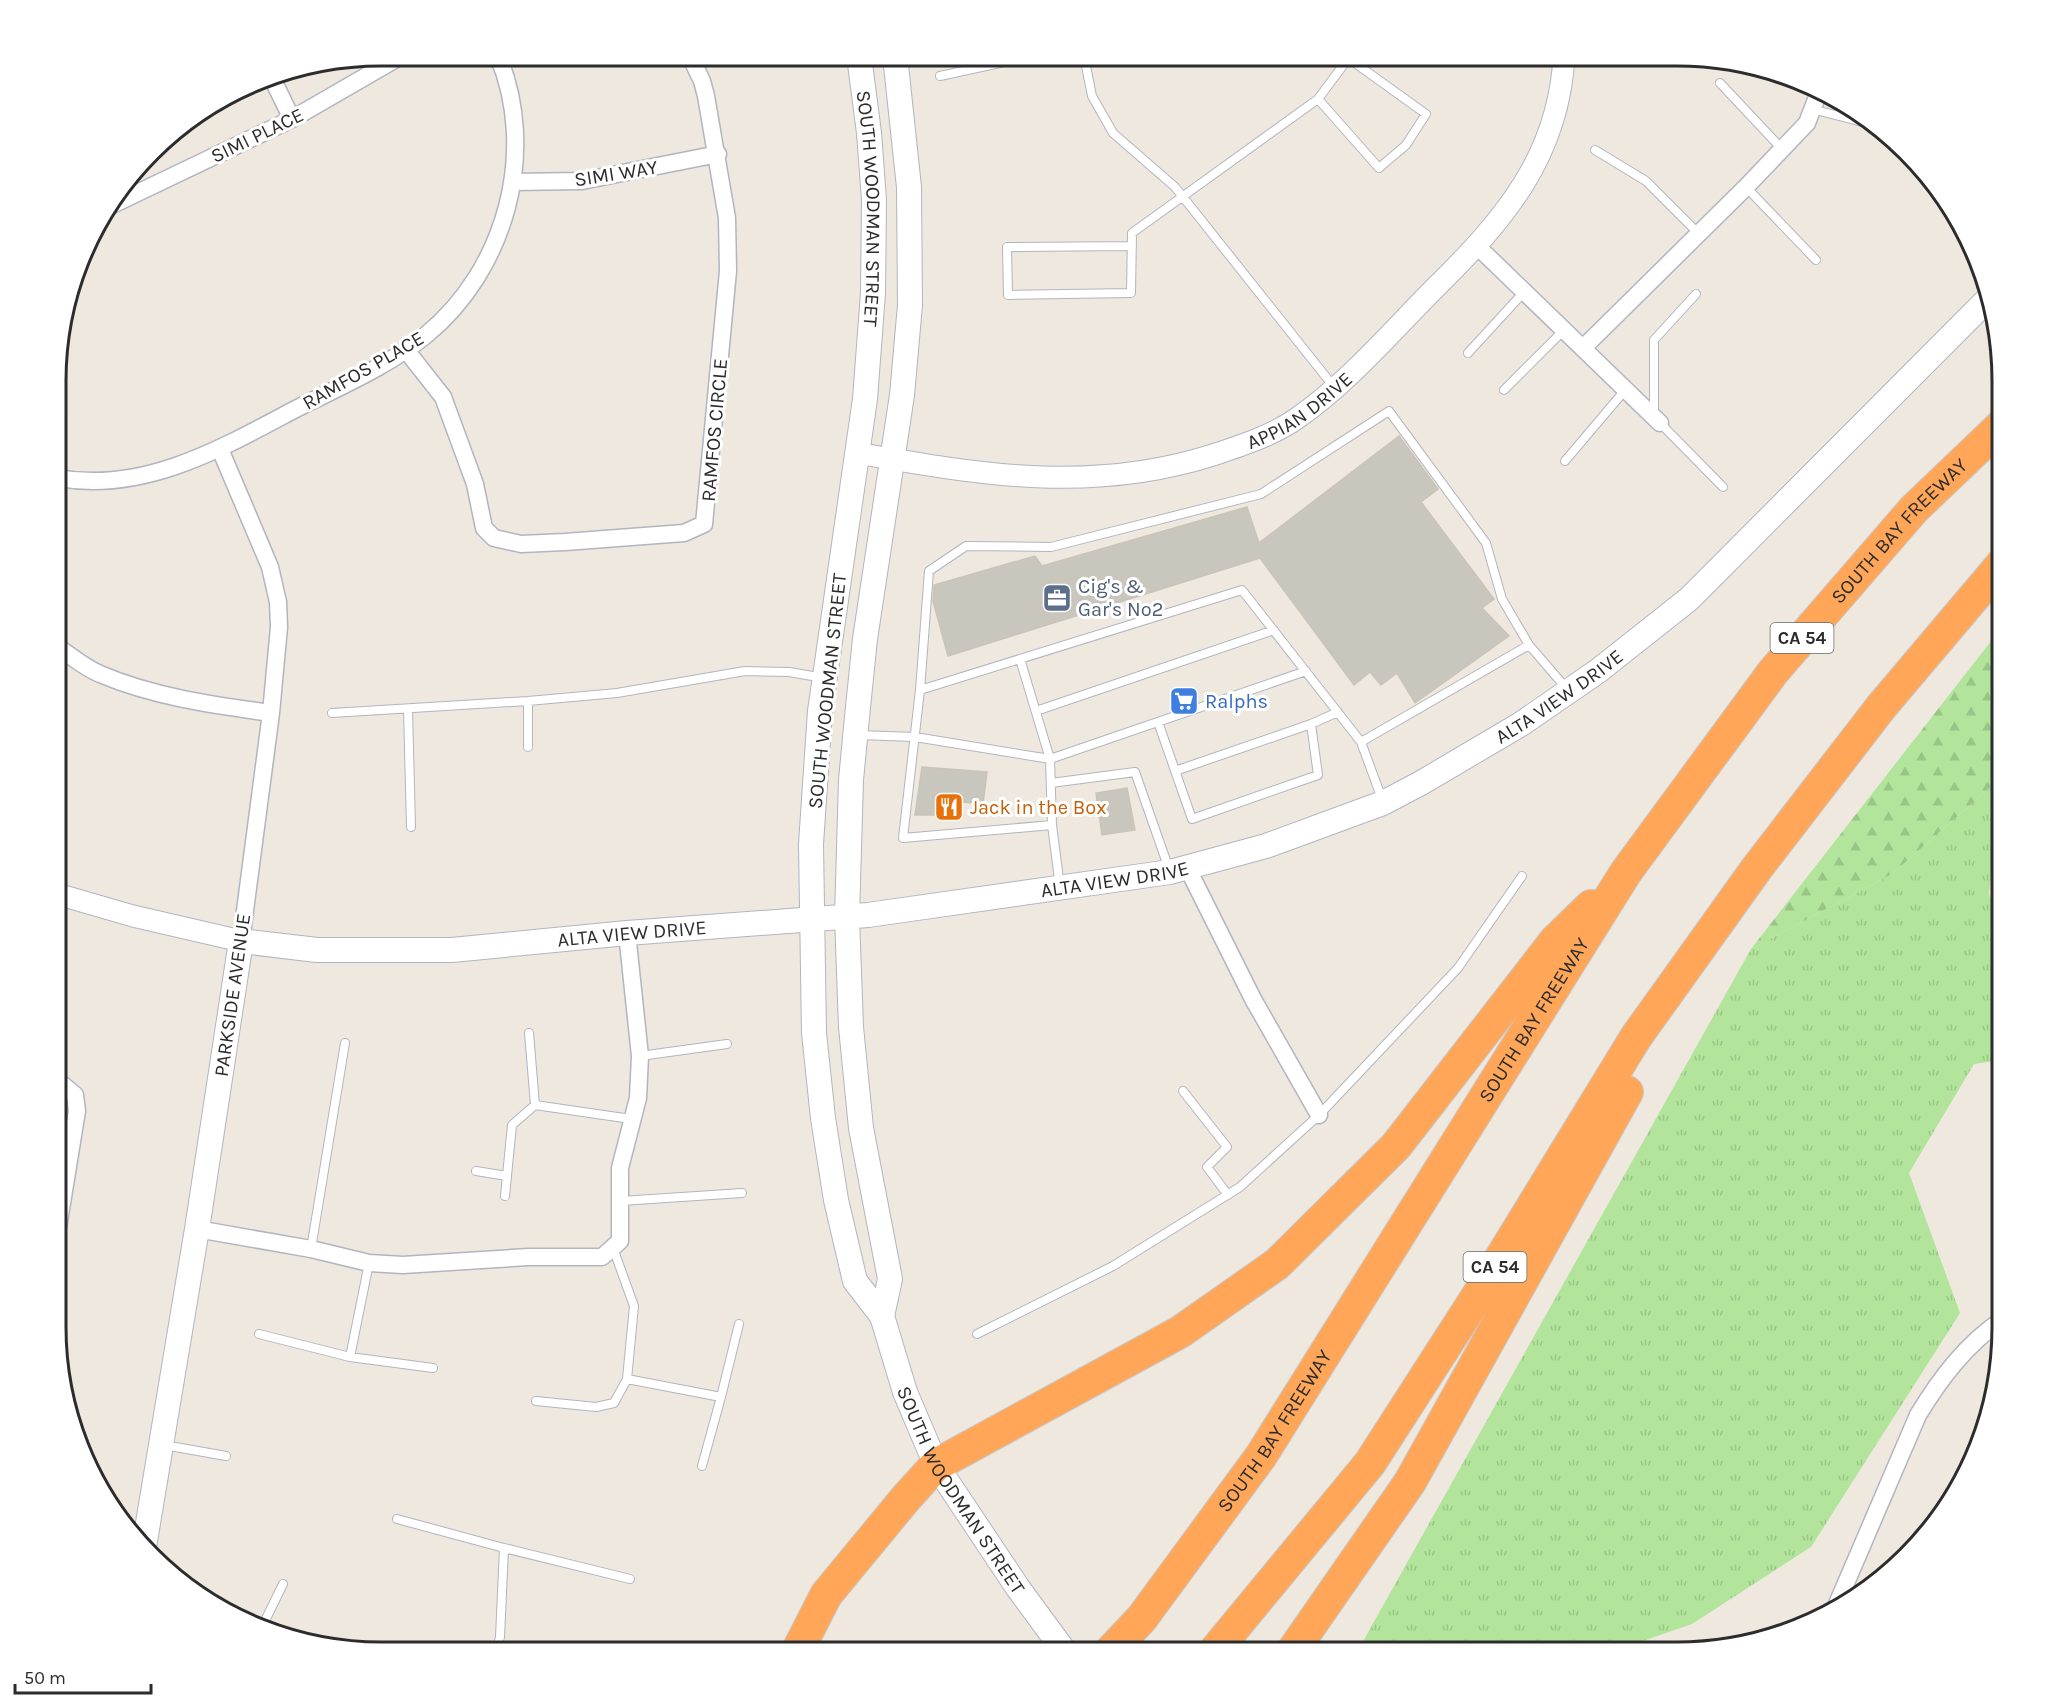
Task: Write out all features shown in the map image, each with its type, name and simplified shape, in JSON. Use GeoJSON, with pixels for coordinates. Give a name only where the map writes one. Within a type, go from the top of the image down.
{"type":"FeatureCollection","features":[{"type":"Feature","properties":{"kind":"highway","name":"SOUTH BAY FREEWAY"},"geometry":{"type":"LineString","coordinates":[[1119,1642],[1142,1618],[1261,1456],[1626,872],[1773,672],[1914,509],[1992,435]]}},
{"type":"Feature","properties":{"kind":"highway","name":"CA 54"},"geometry":{"type":"LineString","coordinates":[[1222,1642],[1370,1463],[1480,1292],[1636,1037],[1757,868],[1881,707],[1992,576]]}},
{"type":"Feature","properties":{"kind":"highway"},"geometry":{"type":"LineString","coordinates":[[1299,1642],[1410,1482],[1584,1166],[1757,868]]}},
{"type":"Feature","properties":{"kind":"highway"},"geometry":{"type":"LineString","coordinates":[[802,1642],[826,1595],[936,1465],[1180,1332],[1277,1264],[1396,1146],[1555,941],[1626,872]]}},
{"type":"Feature","properties":{"kind":"main road","name":"SOUTH WOODMAN STREET"},"geometry":{"type":"LineString","coordinates":[[860,66],[869,133],[874,200],[870,353],[824,678],[811,844],[810,920],[814,1033],[836,1200],[855,1281],[882,1316],[904,1392],[936,1465],[1018,1588],[1058,1642]]}},
{"type":"Feature","properties":{"kind":"main road","name":"SOUTH WOODMAN STREET"},"geometry":{"type":"LineString","coordinates":[[882,1316],[890,1279],[861,1128],[849,999],[847,917],[855,734],[865,639],[907,357],[911,250],[905,135],[896,66]]}},
{"type":"Feature","properties":{"kind":"main road","name":"ALTA VIEW DRIVE"},"geometry":{"type":"LineString","coordinates":[[241,941],[317,950],[452,950],[627,933],[847,917],[1179,871],[1266,846],[1383,803],[1521,724],[1570,692],[1689,599],[1982,305]]}},
{"type":"Feature","properties":{"kind":"main road","name":"PARKSIDE AVENUE"},"geometry":{"type":"LineString","coordinates":[[146,1537],[197,1229],[241,941]]}},
{"type":"Feature","properties":{"kind":"street","name":"SIMI PLACE"},"geometry":{"type":"LineString","coordinates":[[124,200],[292,119],[384,66]]}},
{"type":"Feature","properties":{"kind":"street","name":"RAMFOS PLACE"},"geometry":{"type":"LineString","coordinates":[[66,479],[94,482],[140,478],[220,449],[406,350],[446,317],[472,284],[502,226],[512,182],[515,149],[512,107],[501,66]]}},
{"type":"Feature","properties":{"kind":"street","name":"RAMFOS CIRCLE"},"geometry":{"type":"LineString","coordinates":[[406,350],[443,397],[475,484],[484,528],[494,538],[521,544],[565,542],[684,534],[704,524],[728,271],[728,229],[718,154],[702,81],[695,66]]}},
{"type":"Feature","properties":{"kind":"street","name":"APPIAN DRIVE"},"geometry":{"type":"LineString","coordinates":[[857,453],[1035,478],[1131,474],[1194,461],[1249,442],[1295,419],[1334,388],[1477,246],[1519,194],[1545,146],[1560,96],[1563,66]]}},
{"type":"Feature","properties":{"kind":"street"},"geometry":{"type":"LineString","coordinates":[[275,85],[292,119]]}},
{"type":"Feature","properties":{"kind":"street"},"geometry":{"type":"LineString","coordinates":[[1583,348],[1746,187],[1807,123],[1817,99]]}},
{"type":"Feature","properties":{"kind":"street","name":"SIMI WAY"},"geometry":{"type":"LineString","coordinates":[[512,182],[582,181],[718,154]]}},
{"type":"Feature","properties":{"kind":"street"},"geometry":{"type":"LineString","coordinates":[[1477,246],[1657,420]]}},
{"type":"Feature","properties":{"kind":"street","name":"PARKSIDE AVENUE"},"geometry":{"type":"LineString","coordinates":[[220,449],[275,584],[279,627],[271,713],[241,941]]}},
{"type":"Feature","properties":{"kind":"street"},"geometry":{"type":"LineString","coordinates":[[66,652],[98,674],[133,686],[214,705],[271,713]]}},
{"type":"Feature","properties":{"kind":"street"},"geometry":{"type":"LineString","coordinates":[[1179,871],[1320,1114]]}},
{"type":"Feature","properties":{"kind":"street","name":"ALTA VIEW DRIVE"},"geometry":{"type":"LineString","coordinates":[[66,897],[133,916],[241,941]]}},
{"type":"Feature","properties":{"kind":"street"},"geometry":{"type":"LineString","coordinates":[[197,1229],[311,1249],[369,1263],[403,1265],[528,1257],[602,1257],[620,1241],[620,1168],[638,1098],[640,1056],[627,933]]}},
{"type":"Feature","properties":{"kind":"street"},"geometry":{"type":"LineString","coordinates":[[66,1088],[75,1095],[77,1111],[66,1179]]}},
{"type":"Feature","properties":{"kind":"street"},"geometry":{"type":"LineString","coordinates":[[1840,1596],[1918,1415],[1940,1381],[1961,1356],[1992,1329]]}},
{"type":"Feature","properties":{"kind":"lane"},"geometry":{"type":"LineString","coordinates":[[940,76],[986,66]]}},
{"type":"Feature","properties":{"kind":"lane"},"geometry":{"type":"LineString","coordinates":[[1086,66],[1092,96],[1113,133],[1181,195],[1334,388]]}},
{"type":"Feature","properties":{"kind":"lane"},"geometry":{"type":"LineString","coordinates":[[1132,246],[1007,247],[1008,295],[1131,293],[1132,246],[1132,233],[1181,195],[1318,99],[1342,66]]}},
{"type":"Feature","properties":{"kind":"lane"},"geometry":{"type":"LineString","coordinates":[[1318,99],[1379,168],[1406,145],[1426,114],[1361,66]]}},
{"type":"Feature","properties":{"kind":"lane"},"geometry":{"type":"LineString","coordinates":[[1720,83],[1782,148]]}},
{"type":"Feature","properties":{"kind":"lane"},"geometry":{"type":"LineString","coordinates":[[1812,110],[1853,120]]}},
{"type":"Feature","properties":{"kind":"lane"},"geometry":{"type":"LineString","coordinates":[[1595,150],[1646,181],[1699,234]]}},
{"type":"Feature","properties":{"kind":"lane"},"geometry":{"type":"LineString","coordinates":[[1746,187],[1816,260]]}},
{"type":"Feature","properties":{"kind":"lane"},"geometry":{"type":"LineString","coordinates":[[1468,352],[1525,291]]}},
{"type":"Feature","properties":{"kind":"lane"},"geometry":{"type":"LineString","coordinates":[[1696,294],[1654,340],[1657,420],[1723,488]]}},
{"type":"Feature","properties":{"kind":"lane"},"geometry":{"type":"LineString","coordinates":[[1504,390],[1564,329]]}},
{"type":"Feature","properties":{"kind":"lane"},"geometry":{"type":"LineString","coordinates":[[1565,461],[1626,389]]}},
{"type":"Feature","properties":{"kind":"lane"},"geometry":{"type":"LineString","coordinates":[[1052,825],[903,838],[920,690],[929,571],[966,546],[1051,547],[1261,494],[1389,411],[1486,543],[1502,599],[1529,645],[1570,692]]}},
{"type":"Feature","properties":{"kind":"lane"},"geometry":{"type":"LineString","coordinates":[[920,690],[1242,590],[1361,742],[1383,803]]}},
{"type":"Feature","properties":{"kind":"lane"},"geometry":{"type":"LineString","coordinates":[[1036,711],[1274,630]]}},
{"type":"Feature","properties":{"kind":"lane"},"geometry":{"type":"LineString","coordinates":[[1361,742],[1529,645]]}},
{"type":"Feature","properties":{"kind":"lane"},"geometry":{"type":"LineString","coordinates":[[1020,659],[1050,759],[1052,825],[1060,889]]}},
{"type":"Feature","properties":{"kind":"lane"},"geometry":{"type":"LineString","coordinates":[[333,713],[617,693],[745,671],[789,672],[824,678]]}},
{"type":"Feature","properties":{"kind":"lane"},"geometry":{"type":"LineString","coordinates":[[855,734],[915,736],[1050,759],[1306,671]]}},
{"type":"Feature","properties":{"kind":"lane"},"geometry":{"type":"LineString","coordinates":[[528,701],[528,747]]}},
{"type":"Feature","properties":{"kind":"lane"},"geometry":{"type":"LineString","coordinates":[[408,709],[411,827]]}},
{"type":"Feature","properties":{"kind":"lane"},"geometry":{"type":"LineString","coordinates":[[1175,771],[1311,724],[1338,712]]}},
{"type":"Feature","properties":{"kind":"lane"},"geometry":{"type":"LineString","coordinates":[[1158,722],[1192,819],[1318,775],[1311,724]]}},
{"type":"Feature","properties":{"kind":"lane"},"geometry":{"type":"LineString","coordinates":[[1051,783],[1135,772],[1179,871]]}},
{"type":"Feature","properties":{"kind":"lane"},"geometry":{"type":"LineString","coordinates":[[977,1334],[1113,1266],[1240,1187],[1320,1114],[1458,968],[1522,876]]}},
{"type":"Feature","properties":{"kind":"lane"},"geometry":{"type":"LineString","coordinates":[[529,1034],[536,1105]]}},
{"type":"Feature","properties":{"kind":"lane"},"geometry":{"type":"LineString","coordinates":[[311,1249],[345,1043]]}},
{"type":"Feature","properties":{"kind":"lane"},"geometry":{"type":"LineString","coordinates":[[640,1056],[727,1044]]}},
{"type":"Feature","properties":{"kind":"lane"},"geometry":{"type":"LineString","coordinates":[[1183,1091],[1227,1147],[1207,1167],[1228,1195]]}},
{"type":"Feature","properties":{"kind":"lane"},"geometry":{"type":"LineString","coordinates":[[505,1196],[512,1125],[536,1105],[632,1119]]}},
{"type":"Feature","properties":{"kind":"lane"},"geometry":{"type":"LineString","coordinates":[[476,1172],[507,1176]]}},
{"type":"Feature","properties":{"kind":"lane"},"geometry":{"type":"LineString","coordinates":[[621,1201],[742,1193]]}},
{"type":"Feature","properties":{"kind":"lane"},"geometry":{"type":"LineString","coordinates":[[536,1401],[596,1407],[614,1403],[627,1379],[634,1306],[612,1248]]}},
{"type":"Feature","properties":{"kind":"lane"},"geometry":{"type":"LineString","coordinates":[[350,1357],[369,1263]]}},
{"type":"Feature","properties":{"kind":"lane"},"geometry":{"type":"LineString","coordinates":[[702,1466],[739,1324]]}},
{"type":"Feature","properties":{"kind":"lane"},"geometry":{"type":"LineString","coordinates":[[259,1334],[350,1357],[433,1368]]}},
{"type":"Feature","properties":{"kind":"lane"},"geometry":{"type":"LineString","coordinates":[[627,1379],[721,1397]]}},
{"type":"Feature","properties":{"kind":"lane"},"geometry":{"type":"LineString","coordinates":[[161,1445],[226,1456]]}},
{"type":"Feature","properties":{"kind":"lane"},"geometry":{"type":"LineString","coordinates":[[397,1519],[630,1579]]}},
{"type":"Feature","properties":{"kind":"lane"},"geometry":{"type":"LineString","coordinates":[[499,1642],[504,1548]]}},
{"type":"Feature","properties":{"kind":"lane"},"geometry":{"type":"LineString","coordinates":[[266,1620],[283,1584]]}},
{"type":"Feature","properties":{"kind":"green space"},"geometry":{"type":"Polygon","coordinates":[[[1992,640],[1992,786],[1892,874],[1751,949],[1992,640]]]}},
{"type":"Feature","properties":{"kind":"green space"},"geometry":{"type":"Polygon","coordinates":[[[1992,786],[1992,867],[1989,894],[1992,901],[1992,1061],[1974,1064],[1909,1173],[1960,1313],[1811,1547],[1692,1624],[1640,1642],[1363,1642],[1751,949],[1892,874],[1992,786]]]}},
{"type":"Feature","properties":{"kind":"building"},"geometry":{"type":"Polygon","coordinates":[[[1399,436],[1438,489],[1421,502],[1494,599],[1482,608],[1509,636],[1415,703],[1397,673],[1381,685],[1370,672],[1354,685],[1260,558],[948,656],[933,601],[934,585],[1035,556],[1042,566],[1247,507],[1259,543],[1399,436]]]}},
{"type":"Feature","properties":{"kind":"building"},"geometry":{"type":"Polygon","coordinates":[[[922,767],[987,772],[983,804],[952,801],[951,806],[944,806],[942,815],[915,815],[922,767]]]}},
{"type":"Feature","properties":{"kind":"building"},"geometry":{"type":"Polygon","coordinates":[[[1127,788],[1135,830],[1102,835],[1096,793],[1127,788]]]}},
{"type":"Feature","properties":{"kind":"place","name":"Cig's & Gar's No2"},"geometry":{"type":"Point","coordinates":[1057,598]}},
{"type":"Feature","properties":{"kind":"place","name":"Ralphs"},"geometry":{"type":"Point","coordinates":[1184,701]}},
{"type":"Feature","properties":{"kind":"place","name":"Jack in the Box"},"geometry":{"type":"Point","coordinates":[949,807]}}]}
